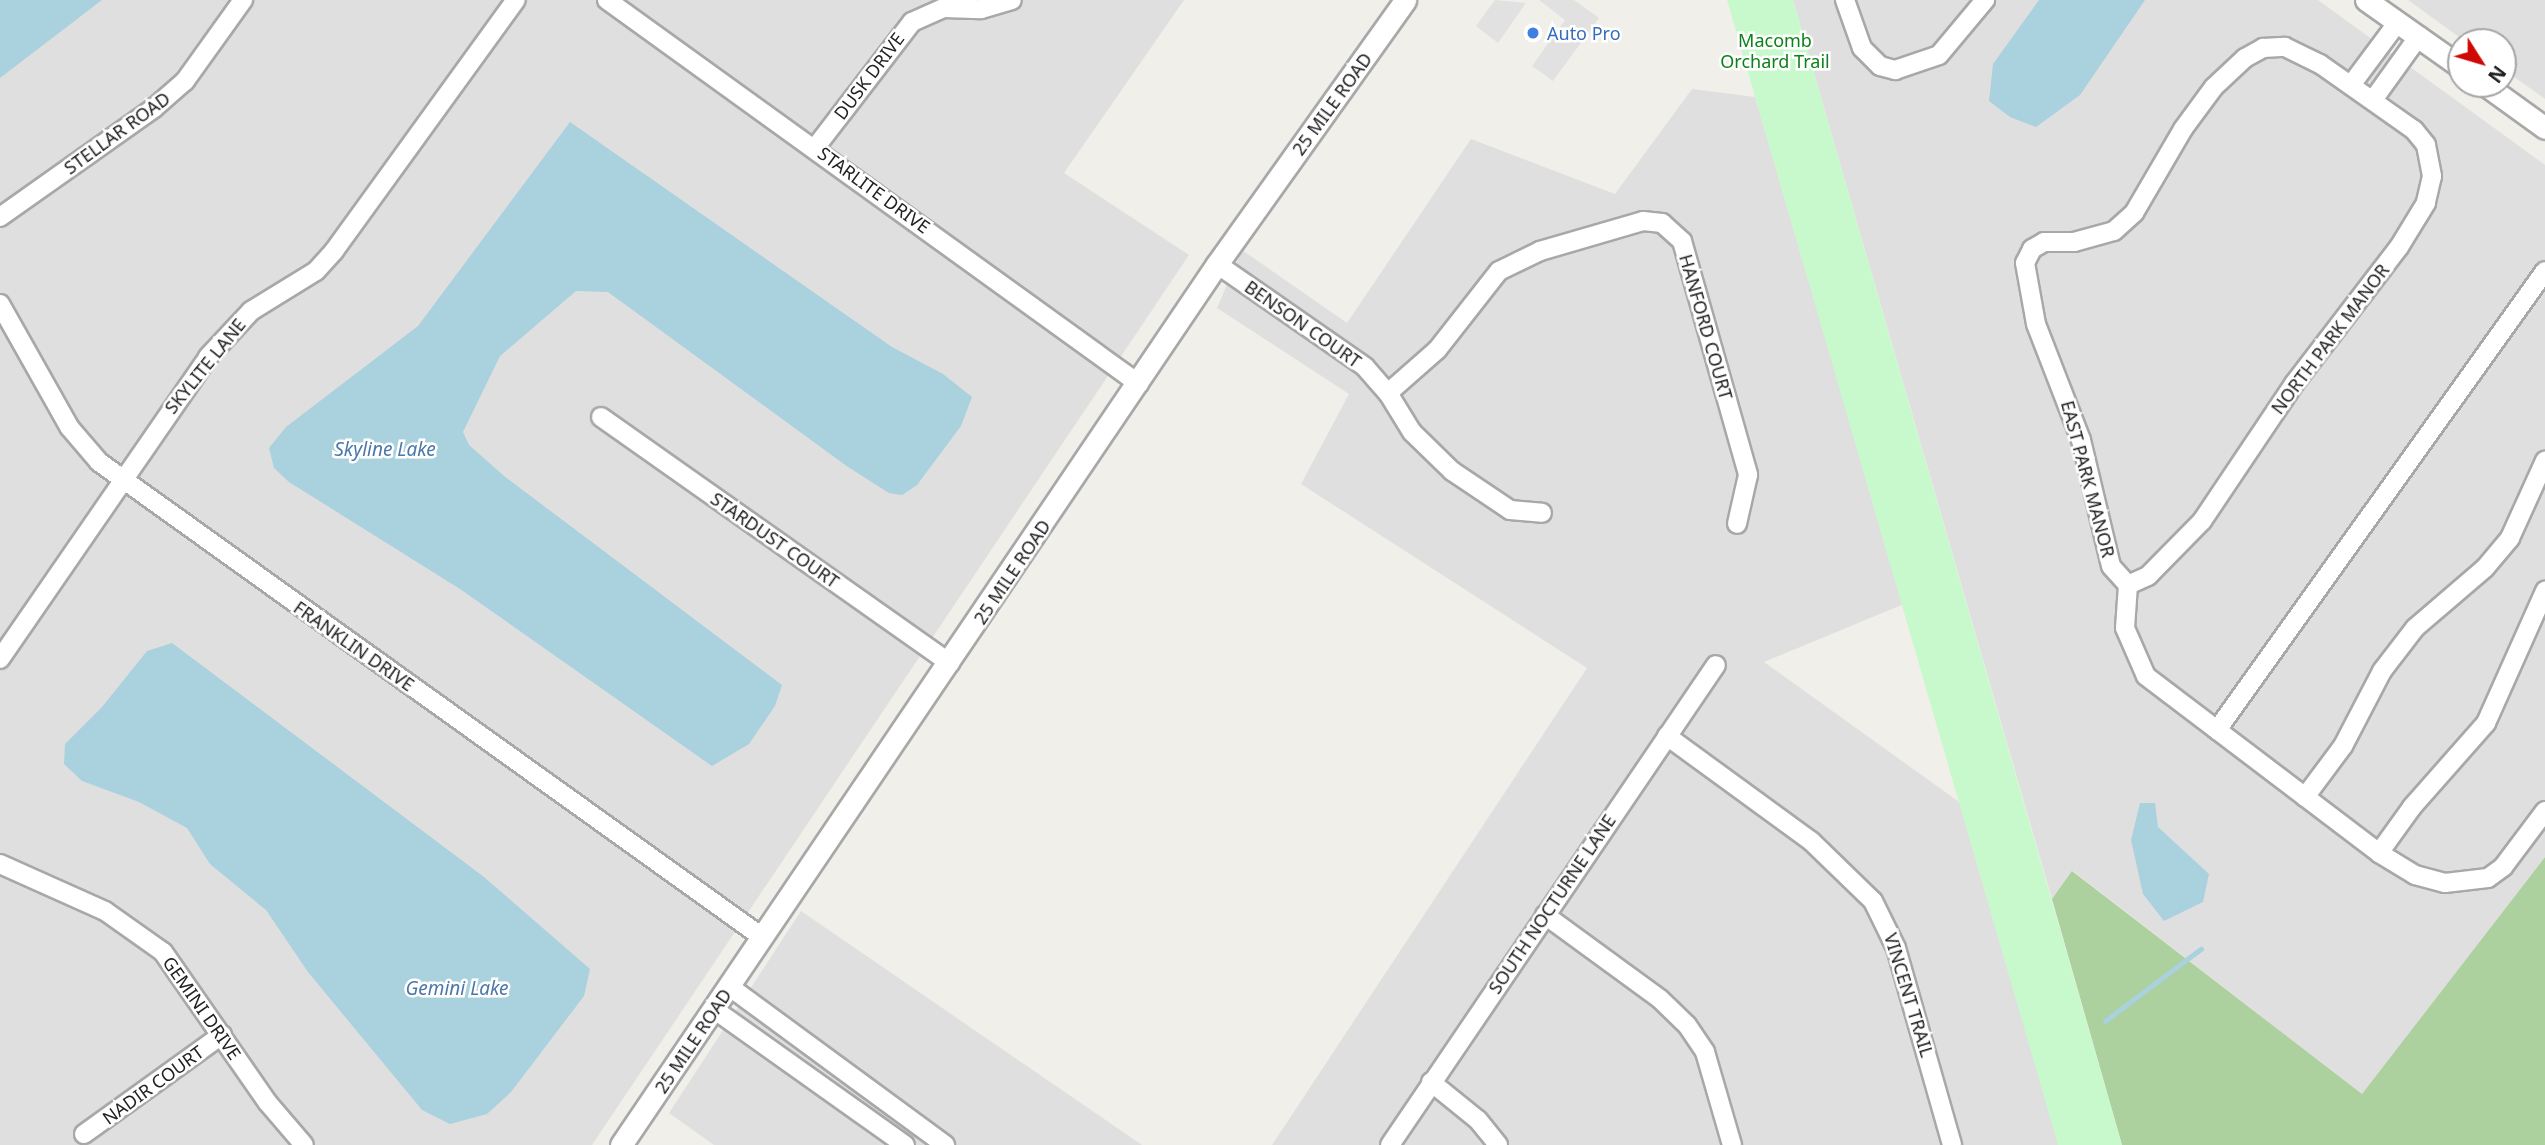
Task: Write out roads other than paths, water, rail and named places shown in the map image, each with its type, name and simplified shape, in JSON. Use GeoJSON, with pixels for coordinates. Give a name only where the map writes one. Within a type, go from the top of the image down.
{"type":"FeatureCollection","features":[{"type":"Feature","properties":{"kind":"street","name":"STELLAR ROAD"},"geometry":{"type":"LineString","coordinates":[[0,217],[154,108],[185,81],[243,0]]}},
{"type":"Feature","properties":{"kind":"street","name":"SKYLITE LANE"},"geometry":{"type":"LineString","coordinates":[[0,659],[125,483],[140,449],[228,332],[260,304],[316,271],[334,251],[516,0]]}},
{"type":"Feature","properties":{"kind":"street","name":"STARLITE DRIVE"},"geometry":{"type":"LineString","coordinates":[[607,0],[1139,384]]}},
{"type":"Feature","properties":{"kind":"street","name":"DUSK DRIVE"},"geometry":{"type":"LineString","coordinates":[[815,148],[912,22],[944,8],[981,9],[1012,0]]}},
{"type":"Feature","properties":{"kind":"street","name":"25 MILE ROAD"},"geometry":{"type":"LineString","coordinates":[[621,1145],[1139,384],[1217,264],[1405,0]]}},
{"type":"Feature","properties":{"kind":"street"},"geometry":{"type":"LineString","coordinates":[[1845,0],[1862,48],[1880,66],[1895,71],[1939,55],[1986,0]]}},
{"type":"Feature","properties":{"kind":"street"},"geometry":{"type":"LineString","coordinates":[[2366,0],[2447,57]]}},
{"type":"Feature","properties":{"kind":"street"},"geometry":{"type":"LineString","coordinates":[[2351,85],[2398,22]]}},
{"type":"Feature","properties":{"kind":"street"},"geometry":{"type":"LineString","coordinates":[[2373,100],[2419,36]]}},
{"type":"Feature","properties":{"kind":"street","name":"NORTH PARK MANOR"},"geometry":{"type":"LineString","coordinates":[[2032,249],[2044,242],[2074,242],[2114,231],[2134,213],[2183,129],[2214,87],[2245,58],[2263,48],[2297,50],[2414,130],[2426,145],[2432,176],[2426,203],[2399,247],[2294,384],[2202,521],[2148,576],[2127,585]]}},
{"type":"Feature","properties":{"kind":"street"},"geometry":{"type":"LineString","coordinates":[[2503,98],[2545,128]]}},
{"type":"Feature","properties":{"kind":"street","name":"HANFORD COURT"},"geometry":{"type":"LineString","coordinates":[[1388,393],[1437,350],[1499,271],[1540,251],[1643,221],[1662,222],[1682,241],[1748,475],[1737,524]]}},
{"type":"Feature","properties":{"kind":"street","name":"EAST PARK MANOR"},"geometry":{"type":"LineString","coordinates":[[2032,249],[2025,263],[2036,324],[2081,440],[2111,566],[2127,585]]}},
{"type":"Feature","properties":{"kind":"street","name":"BENSON COURT"},"geometry":{"type":"LineString","coordinates":[[1217,264],[1341,346],[1388,393],[1412,432],[1452,471],[1510,510],[1542,513]]}},
{"type":"Feature","properties":{"kind":"street"},"geometry":{"type":"LineString","coordinates":[[2217,730],[2545,271]]}},
{"type":"Feature","properties":{"kind":"street","name":"FRANKLIN DRIVE"},"geometry":{"type":"LineString","coordinates":[[0,304],[70,428],[99,462],[762,937]]}},
{"type":"Feature","properties":{"kind":"street","name":"STARDUST COURT"},"geometry":{"type":"LineString","coordinates":[[601,417],[950,663]]}},
{"type":"Feature","properties":{"kind":"street"},"geometry":{"type":"LineString","coordinates":[[2305,797],[2343,746],[2382,671],[2415,628],[2485,568],[2510,538],[2545,461]]}},
{"type":"Feature","properties":{"kind":"street"},"geometry":{"type":"LineString","coordinates":[[2127,585],[2124,628],[2135,660],[2146,676],[2379,853],[2415,875],[2445,883],[2472,883],[2503,867],[2545,811]]}},
{"type":"Feature","properties":{"kind":"street"},"geometry":{"type":"LineString","coordinates":[[2379,853],[2412,807],[2486,723],[2545,591]]}},
{"type":"Feature","properties":{"kind":"street","name":"SOUTH NOCTURNE LANE"},"geometry":{"type":"LineString","coordinates":[[1390,1145],[1716,665]]}},
{"type":"Feature","properties":{"kind":"street","name":"VINCENT TRAIL"},"geometry":{"type":"LineString","coordinates":[[1667,736],[1811,841],[1873,901],[1896,948],[1952,1145]]}},
{"type":"Feature","properties":{"kind":"street","name":"GEMINI DRIVE"},"geometry":{"type":"LineString","coordinates":[[0,864],[71,893],[138,932],[186,979],[268,1103],[304,1145]]}},
{"type":"Feature","properties":{"kind":"street"},"geometry":{"type":"LineString","coordinates":[[1545,915],[1660,999],[1687,1025],[1704,1052],[1732,1145]]}},
{"type":"Feature","properties":{"kind":"street"},"geometry":{"type":"LineString","coordinates":[[730,987],[944,1145]]}},
{"type":"Feature","properties":{"kind":"street"},"geometry":{"type":"LineString","coordinates":[[715,1010],[905,1145]]}},
{"type":"Feature","properties":{"kind":"street"},"geometry":{"type":"LineString","coordinates":[[761,1042],[776,1022]]}},
{"type":"Feature","properties":{"kind":"street","name":"NADIR COURT"},"geometry":{"type":"LineString","coordinates":[[83,1135],[222,1035]]}},
{"type":"Feature","properties":{"kind":"street"},"geometry":{"type":"LineString","coordinates":[[1431,1082],[1478,1121],[1498,1145]]}},
{"type":"Feature","properties":{"kind":"water"},"geometry":{"type":"Polygon","coordinates":[[[0,0],[102,0],[0,78],[0,0]]]}},
{"type":"Feature","properties":{"kind":"water"},"geometry":{"type":"Polygon","coordinates":[[[2039,0],[2145,0],[2080,95],[2036,127],[2010,117],[1989,101],[1993,64],[2039,0]]]}},
{"type":"Feature","properties":{"kind":"water","name":"Skyline Lake"},"geometry":{"type":"Polygon","coordinates":[[[570,122],[892,347],[943,374],[972,397],[961,426],[917,485],[902,495],[889,493],[848,467],[608,292],[576,291],[500,356],[463,432],[469,445],[504,476],[782,685],[775,706],[749,744],[712,766],[460,589],[289,482],[274,468],[269,448],[286,427],[418,326],[570,122]]]}},
{"type":"Feature","properties":{"kind":"water","name":"Gemini Lake"},"geometry":{"type":"Polygon","coordinates":[[[172,643],[484,877],[590,969],[584,996],[511,1092],[487,1114],[450,1124],[422,1110],[308,972],[266,910],[210,864],[187,828],[139,802],[82,781],[64,764],[65,744],[102,707],[147,651],[172,643]]]}},
{"type":"Feature","properties":{"kind":"water"},"geometry":{"type":"Polygon","coordinates":[[[2140,803],[2155,803],[2158,827],[2209,874],[2203,902],[2164,921],[2143,894],[2131,840],[2140,803]]]}},
{"type":"Feature","properties":{"kind":"waterway"},"geometry":{"type":"LineString","coordinates":[[2105,1021],[2201,949]]}},
{"type":"Feature","properties":{"kind":"place","name":"Auto Pro"},"geometry":{"type":"Point","coordinates":[1533,33]}},
{"type":"Feature","properties":{"kind":"park label","name":"Macomb Orchard Trail"},"geometry":{"type":"Point","coordinates":[1775,51]}}]}
